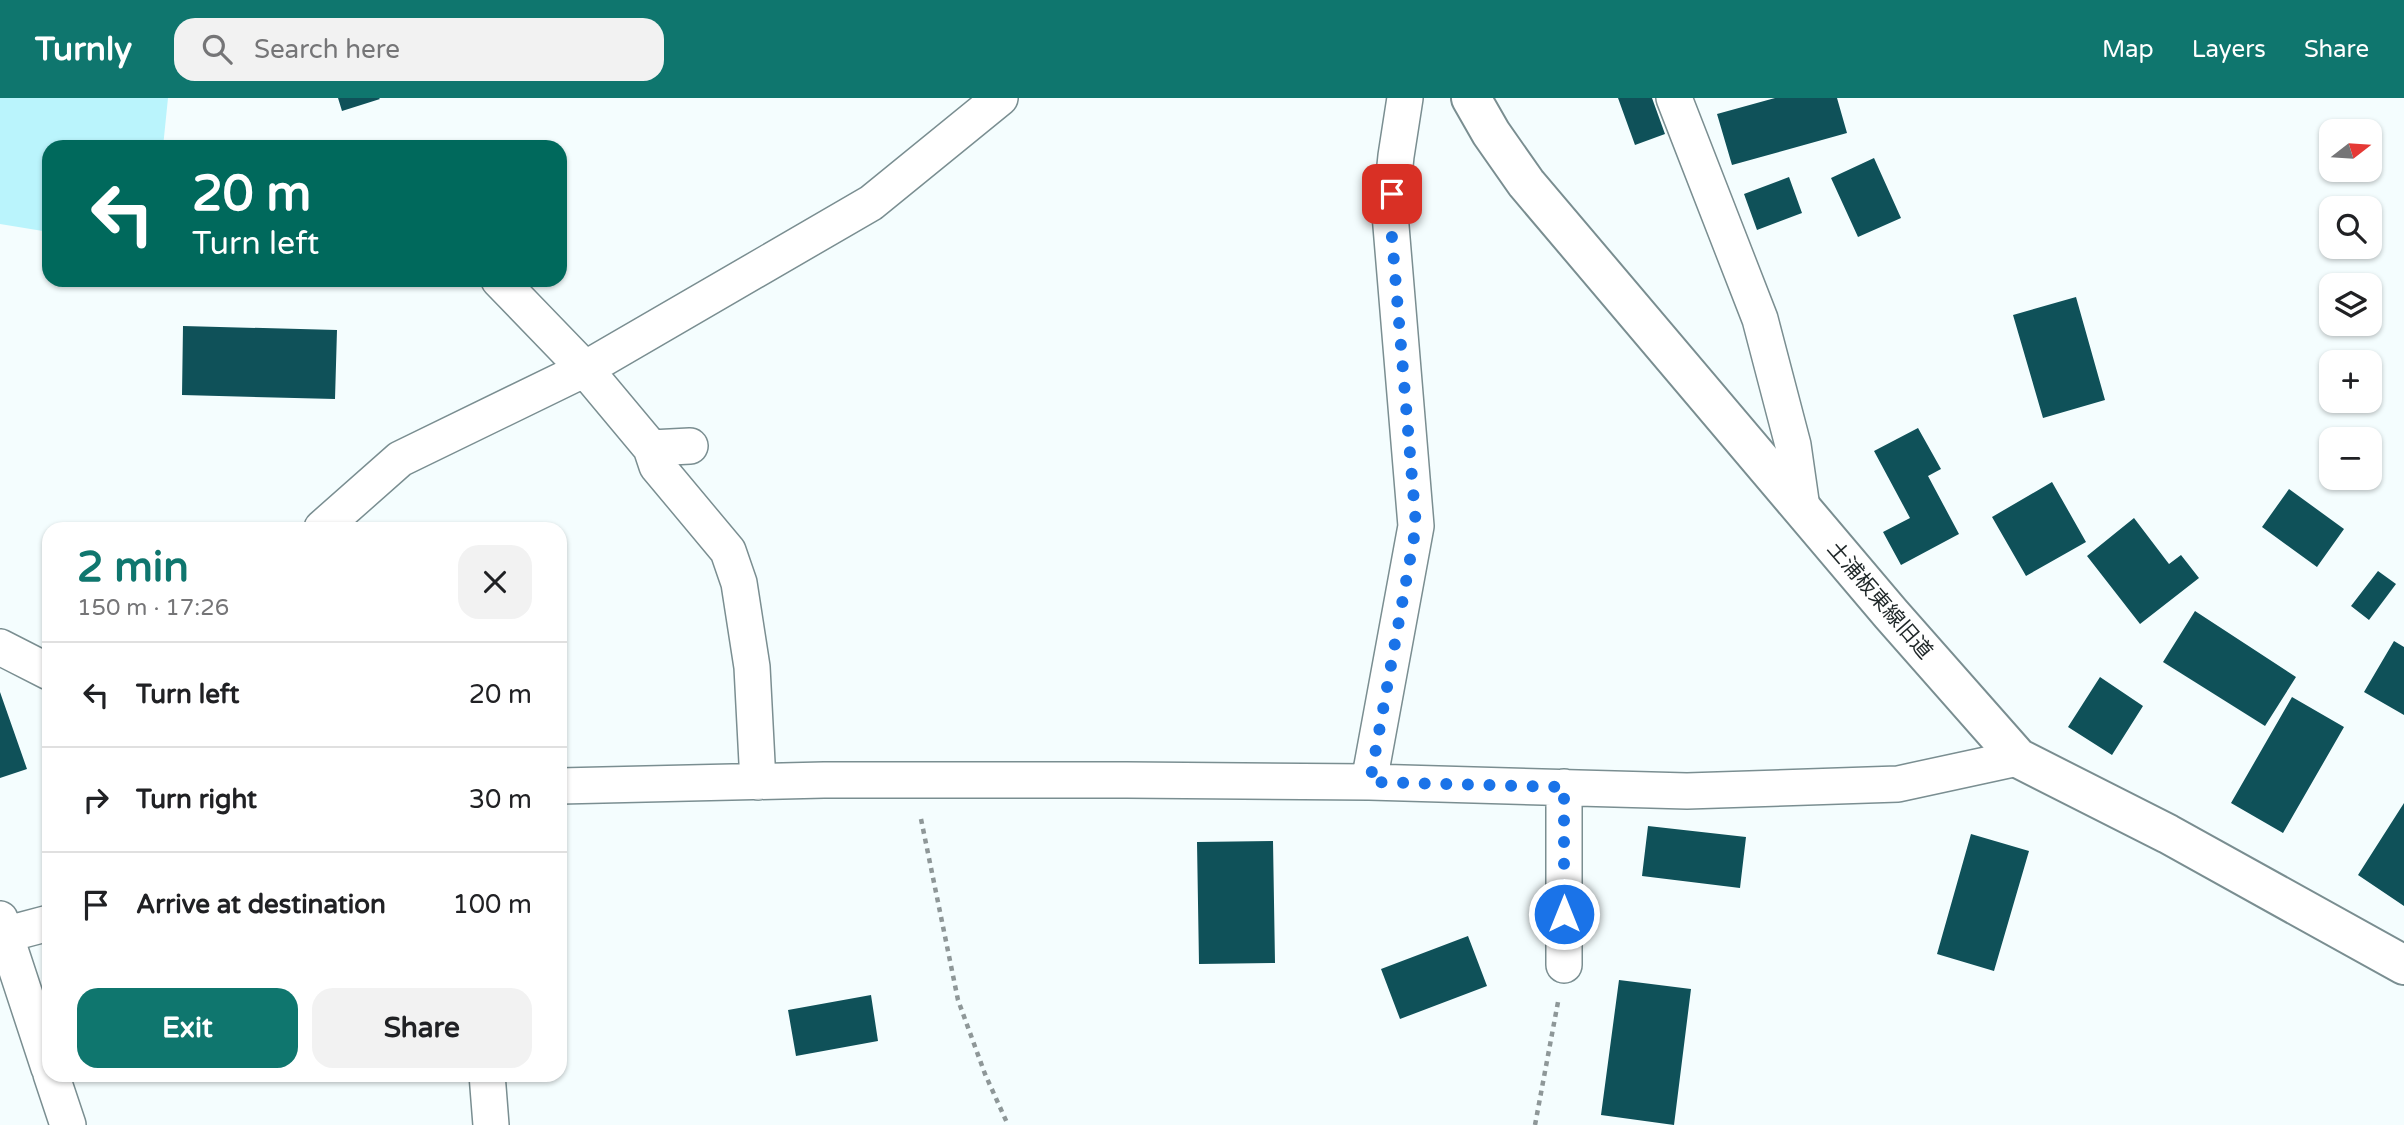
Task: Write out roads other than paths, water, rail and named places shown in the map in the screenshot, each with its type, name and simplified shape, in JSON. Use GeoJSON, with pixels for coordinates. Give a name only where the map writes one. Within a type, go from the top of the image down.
{"type":"FeatureCollection","features":[{"type":"Feature","properties":{"kind":"street"},"geometry":{"type":"LineString","coordinates":[[329,522],[400,459],[585,369],[871,203],[1000,98]]}},
{"type":"Feature","properties":{"kind":"street"},"geometry":{"type":"LineString","coordinates":[[1370,782],[1416,526],[1390,214],[1405,98]]}},
{"type":"Feature","properties":{"kind":"street","name":"土浦板東線旧道"},"geometry":{"type":"LineString","coordinates":[[1471,98],[1491,133],[1526,183],[2018,758],[2168,834],[2402,961]]}},
{"type":"Feature","properties":{"kind":"street"},"geometry":{"type":"LineString","coordinates":[[1674,98],[1760,319],[1793,445],[1802,508]]}},
{"type":"Feature","properties":{"kind":"street"},"geometry":{"type":"LineString","coordinates":[[506,287],[585,369],[651,448],[657,466],[728,551],[739,583],[752,667],[758,782]]}},
{"type":"Feature","properties":{"kind":"street"},"geometry":{"type":"LineString","coordinates":[[651,448],[690,446]]}},
{"type":"Feature","properties":{"kind":"street"},"geometry":{"type":"LineString","coordinates":[[0,647],[42,668]]}},
{"type":"Feature","properties":{"kind":"street"},"geometry":{"type":"LineString","coordinates":[[567,786],[914,780],[1370,782],[1687,790],[1898,784],[2018,758]]}},
{"type":"Feature","properties":{"kind":"street"},"geometry":{"type":"LineString","coordinates":[[1564,787],[1564,965]]}},
{"type":"Feature","properties":{"kind":"street"},"geometry":{"type":"LineString","coordinates":[[42,924],[2,930],[42,1047]]}},
{"type":"Feature","properties":{"kind":"street"},"geometry":{"type":"LineString","coordinates":[[54,1082],[68,1125]]}},
{"type":"Feature","properties":{"kind":"street"},"geometry":{"type":"LineString","coordinates":[[488,1082],[491,1125]]}}]}
